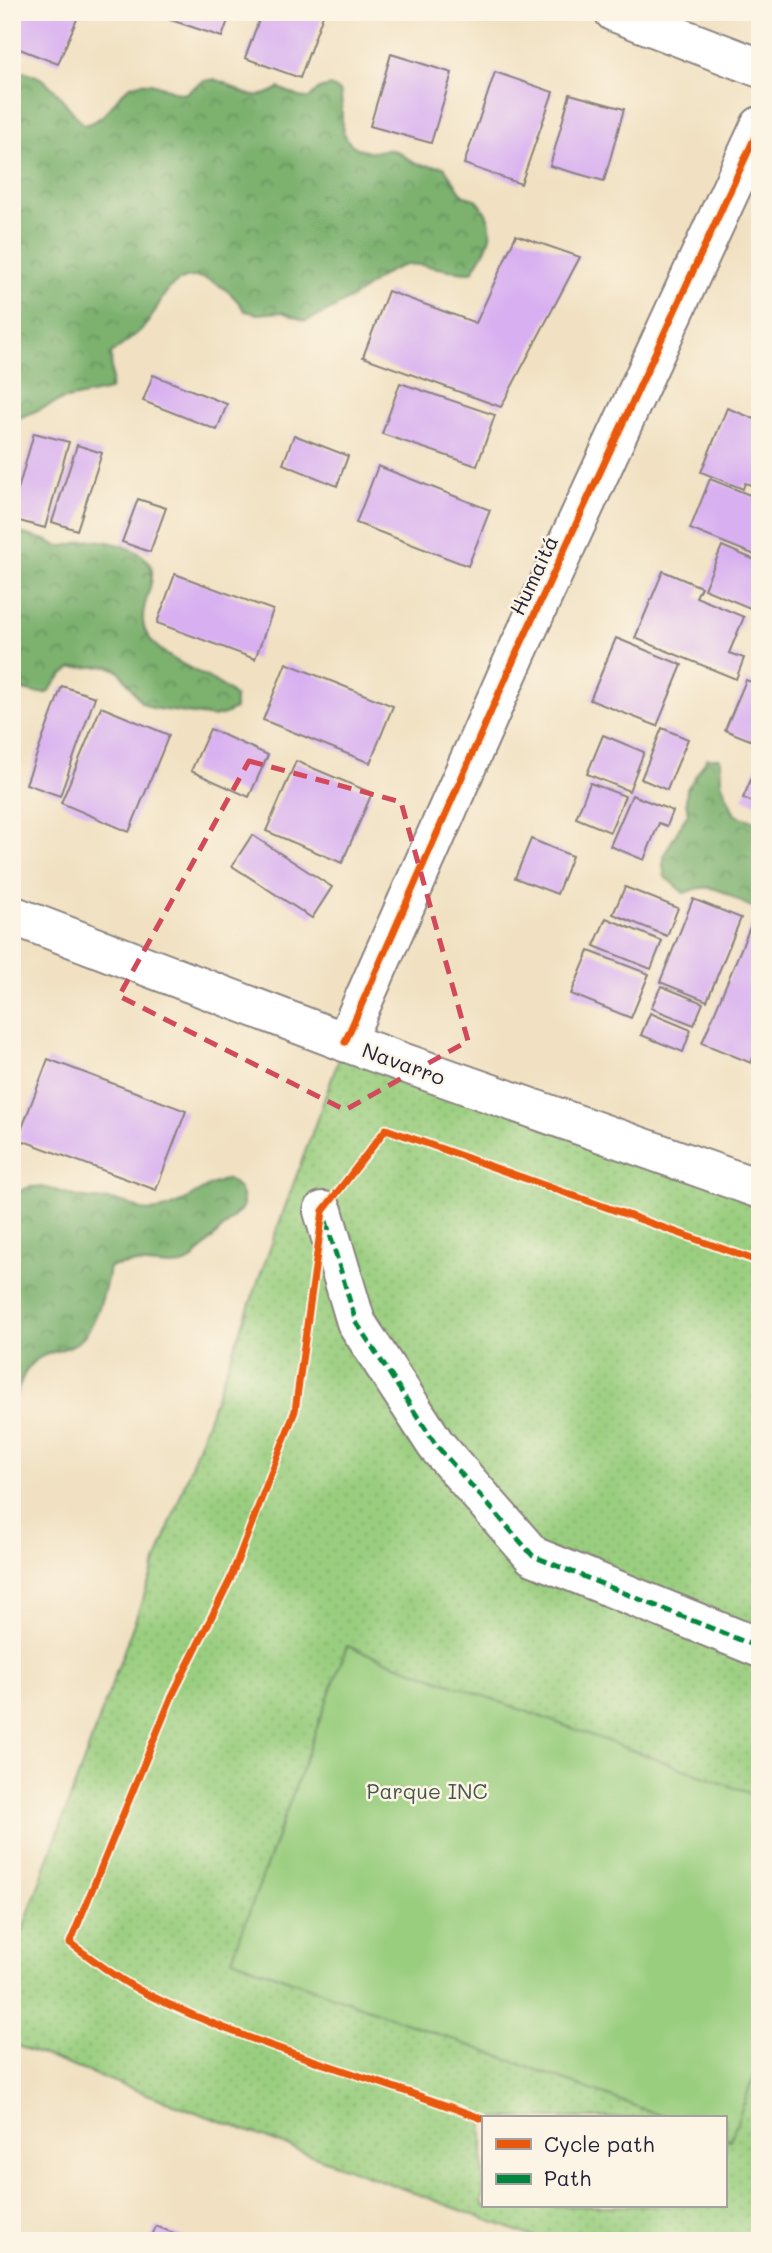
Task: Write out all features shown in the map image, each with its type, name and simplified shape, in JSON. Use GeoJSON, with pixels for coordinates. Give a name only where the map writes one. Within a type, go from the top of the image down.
{"type":"FeatureCollection","features":[{"type":"Feature","properties":{"kind":"street"},"geometry":{"type":"LineString","coordinates":[[614,12],[760,68]]}},
{"type":"Feature","properties":{"kind":"street","name":"Humaitá"},"geometry":{"type":"LineString","coordinates":[[345,1042],[518,650],[760,126]]}},
{"type":"Feature","properties":{"kind":"street","name":"Navarro"},"geometry":{"type":"LineString","coordinates":[[12,915],[345,1042],[760,1189]]}},
{"type":"Feature","properties":{"kind":"street"},"geometry":{"type":"LineString","coordinates":[[323,1211],[356,1322],[436,1445],[533,1556],[760,1648]]}},
{"type":"Feature","properties":{"kind":"highlighted area"},"geometry":{"type":"Polygon","coordinates":[[[249,761],[401,802],[468,1041],[345,1110],[119,996],[249,761]]]}},
{"type":"Feature","properties":{"kind":"green space"},"geometry":{"type":"Polygon","coordinates":[[[12,71],[25,72],[45,81],[84,125],[102,116],[126,89],[141,83],[184,94],[202,82],[212,80],[221,81],[255,96],[279,88],[305,98],[310,98],[319,89],[330,86],[340,91],[342,126],[348,141],[365,151],[392,150],[416,163],[444,167],[464,196],[476,199],[484,209],[490,227],[488,244],[472,272],[420,265],[399,267],[339,305],[305,321],[282,312],[257,314],[245,311],[231,295],[213,282],[192,277],[182,280],[168,290],[144,327],[111,354],[110,390],[62,400],[12,421],[12,71]]]}},
{"type":"Feature","properties":{"kind":"green space"},"geometry":{"type":"Polygon","coordinates":[[[12,530],[58,546],[98,541],[120,545],[140,554],[149,562],[152,571],[143,614],[148,636],[166,654],[225,688],[235,697],[235,709],[213,717],[152,708],[141,702],[120,672],[109,666],[72,668],[62,675],[47,693],[12,687],[12,530]]]}},
{"type":"Feature","properties":{"kind":"green space"},"geometry":{"type":"Polygon","coordinates":[[[707,758],[720,758],[721,782],[735,815],[760,823],[760,910],[717,889],[697,889],[684,893],[665,877],[665,853],[688,813],[687,789],[707,758]]]}},
{"type":"Feature","properties":{"kind":"green space","name":"Parque INC"},"geometry":{"type":"Polygon","coordinates":[[[345,1042],[760,1189],[760,2241],[544,2241],[12,2044],[12,1959],[345,1042]]]}},
{"type":"Feature","properties":{"kind":"green space"},"geometry":{"type":"Polygon","coordinates":[[[228,1179],[240,1190],[243,1207],[193,1259],[182,1265],[133,1263],[109,1267],[102,1297],[89,1329],[75,1344],[41,1357],[31,1364],[12,1402],[12,1197],[28,1188],[44,1187],[83,1198],[117,1201],[142,1210],[154,1211],[166,1209],[228,1179]]]}},
{"type":"Feature","properties":{"kind":"green space"},"geometry":{"type":"Polygon","coordinates":[[[347,1646],[760,1797],[760,2059],[730,2141],[726,2139],[726,2116],[663,2116],[232,1959],[347,1646]]]}},
{"type":"Feature","properties":{"kind":"building"},"geometry":{"type":"Polygon","coordinates":[[[16,12],[80,12],[58,64],[12,46],[12,22],[16,12]]]}},
{"type":"Feature","properties":{"kind":"building"},"geometry":{"type":"Polygon","coordinates":[[[170,12],[231,12],[222,37],[168,19],[170,12]]]}},
{"type":"Feature","properties":{"kind":"building"},"geometry":{"type":"Polygon","coordinates":[[[262,12],[324,12],[300,78],[245,58],[262,12]]]}},
{"type":"Feature","properties":{"kind":"building"},"geometry":{"type":"Polygon","coordinates":[[[391,54],[452,73],[431,143],[370,126],[391,54]]]}},
{"type":"Feature","properties":{"kind":"building"},"geometry":{"type":"Polygon","coordinates":[[[495,72],[553,92],[521,184],[464,164],[495,72]]]}},
{"type":"Feature","properties":{"kind":"building"},"geometry":{"type":"Polygon","coordinates":[[[570,94],[624,109],[604,181],[550,166],[570,94]]]}},
{"type":"Feature","properties":{"kind":"building"},"geometry":{"type":"Polygon","coordinates":[[[516,235],[580,257],[501,407],[363,357],[388,291],[476,323],[516,235]]]}},
{"type":"Feature","properties":{"kind":"building"},"geometry":{"type":"Polygon","coordinates":[[[153,375],[227,404],[217,430],[143,401],[153,375]]]}},
{"type":"Feature","properties":{"kind":"building"},"geometry":{"type":"Polygon","coordinates":[[[400,383],[495,415],[477,466],[382,434],[400,383]]]}},
{"type":"Feature","properties":{"kind":"building"},"geometry":{"type":"Polygon","coordinates":[[[727,408],[760,421],[760,488],[745,483],[743,489],[701,472],[727,408]]]}},
{"type":"Feature","properties":{"kind":"building"},"geometry":{"type":"Polygon","coordinates":[[[34,433],[69,442],[45,528],[12,519],[34,433]]]}},
{"type":"Feature","properties":{"kind":"building"},"geometry":{"type":"Polygon","coordinates":[[[294,435],[348,456],[337,486],[283,464],[294,435]]]}},
{"type":"Feature","properties":{"kind":"building"},"geometry":{"type":"Polygon","coordinates":[[[77,445],[102,453],[77,530],[52,522],[77,445]]]}},
{"type":"Feature","properties":{"kind":"building"},"geometry":{"type":"Polygon","coordinates":[[[378,466],[490,510],[468,566],[356,523],[378,466]]]}},
{"type":"Feature","properties":{"kind":"building"},"geometry":{"type":"Polygon","coordinates":[[[710,479],[760,499],[760,557],[690,529],[710,479]]]}},
{"type":"Feature","properties":{"kind":"building"},"geometry":{"type":"Polygon","coordinates":[[[138,499],[166,508],[150,552],[122,542],[138,499]]]}},
{"type":"Feature","properties":{"kind":"building"},"geometry":{"type":"Polygon","coordinates":[[[722,546],[760,562],[760,612],[704,589],[722,546]]]}},
{"type":"Feature","properties":{"kind":"building"},"geometry":{"type":"Polygon","coordinates":[[[663,571],[701,587],[696,597],[744,617],[729,653],[744,658],[736,679],[635,638],[663,571]]]}},
{"type":"Feature","properties":{"kind":"building"},"geometry":{"type":"Polygon","coordinates":[[[175,574],[273,610],[255,659],[157,623],[175,574]]]}},
{"type":"Feature","properties":{"kind":"building"},"geometry":{"type":"Polygon","coordinates":[[[616,638],[682,665],[657,726],[590,700],[616,638]]]}},
{"type":"Feature","properties":{"kind":"building"},"geometry":{"type":"Polygon","coordinates":[[[286,663],[393,706],[370,763],[263,720],[286,663]]]}},
{"type":"Feature","properties":{"kind":"building"},"geometry":{"type":"Polygon","coordinates":[[[746,680],[760,685],[760,744],[725,730],[746,680]]]}},
{"type":"Feature","properties":{"kind":"building"},"geometry":{"type":"Polygon","coordinates":[[[62,686],[95,697],[60,796],[26,784],[62,686]]]}},
{"type":"Feature","properties":{"kind":"building"},"geometry":{"type":"Polygon","coordinates":[[[101,707],[169,735],[129,832],[61,803],[101,707]]]}},
{"type":"Feature","properties":{"kind":"building"},"geometry":{"type":"Polygon","coordinates":[[[662,728],[688,739],[667,790],[641,779],[662,728]]]}},
{"type":"Feature","properties":{"kind":"building"},"geometry":{"type":"Polygon","coordinates":[[[210,729],[268,755],[249,797],[191,771],[210,729]]]}},
{"type":"Feature","properties":{"kind":"building"},"geometry":{"type":"Polygon","coordinates":[[[603,735],[644,752],[629,791],[587,774],[603,735]]]}},
{"type":"Feature","properties":{"kind":"building"},"geometry":{"type":"Polygon","coordinates":[[[760,759],[760,805],[743,798],[760,759]]]}},
{"type":"Feature","properties":{"kind":"building"},"geometry":{"type":"Polygon","coordinates":[[[296,761],[372,793],[342,863],[266,831],[296,761]]]}},
{"type":"Feature","properties":{"kind":"building"},"geometry":{"type":"Polygon","coordinates":[[[590,783],[625,796],[610,832],[576,818],[590,783]]]}},
{"type":"Feature","properties":{"kind":"building"},"geometry":{"type":"Polygon","coordinates":[[[632,795],[673,811],[667,826],[659,823],[644,860],[610,846],[632,795]]]}},
{"type":"Feature","properties":{"kind":"building"},"geometry":{"type":"Polygon","coordinates":[[[252,835],[332,887],[312,918],[232,866],[252,835]]]}},
{"type":"Feature","properties":{"kind":"building"},"geometry":{"type":"Polygon","coordinates":[[[531,839],[572,856],[557,894],[515,878],[531,839]]]}},
{"type":"Feature","properties":{"kind":"building"},"geometry":{"type":"Polygon","coordinates":[[[625,887],[678,908],[667,936],[613,914],[625,887]]]}},
{"type":"Feature","properties":{"kind":"building"},"geometry":{"type":"Polygon","coordinates":[[[693,899],[741,918],[707,1001],[660,982],[693,899]]]}},
{"type":"Feature","properties":{"kind":"building"},"geometry":{"type":"Polygon","coordinates":[[[606,918],[662,941],[651,969],[594,946],[606,918]]]}},
{"type":"Feature","properties":{"kind":"building"},"geometry":{"type":"Polygon","coordinates":[[[752,922],[760,925],[760,1040],[751,1063],[702,1043],[752,922]]]}},
{"type":"Feature","properties":{"kind":"building"},"geometry":{"type":"Polygon","coordinates":[[[589,951],[649,974],[631,1018],[571,994],[589,951]]]}},
{"type":"Feature","properties":{"kind":"building"},"geometry":{"type":"Polygon","coordinates":[[[661,986],[703,1003],[694,1025],[651,1008],[661,986]]]}},
{"type":"Feature","properties":{"kind":"building"},"geometry":{"type":"Polygon","coordinates":[[[650,1013],[691,1030],[683,1052],[641,1035],[650,1013]]]}},
{"type":"Feature","properties":{"kind":"building"},"geometry":{"type":"Polygon","coordinates":[[[48,1059],[186,1111],[156,1190],[18,1139],[48,1059]]]}},
{"type":"Feature","properties":{"kind":"building"},"geometry":{"type":"Polygon","coordinates":[[[156,2226],[193,2241],[150,2241],[156,2226]]]}},
{"type":"Feature","properties":{"kind":"marked path"},"geometry":{"type":"LineString","coordinates":[[326,1221],[356,1322],[436,1445],[533,1556],[760,1648]]}},
{"type":"Feature","properties":{"kind":"cycle path"},"geometry":{"type":"LineString","coordinates":[[345,1042],[518,650],[760,126]]}},
{"type":"Feature","properties":{"kind":"cycle path"},"geometry":{"type":"LineString","coordinates":[[482,2119],[270,2045],[186,2012],[125,1982],[70,1943],[172,1696],[230,1580],[295,1411],[323,1211],[386,1129],[760,1262]]}}]}
